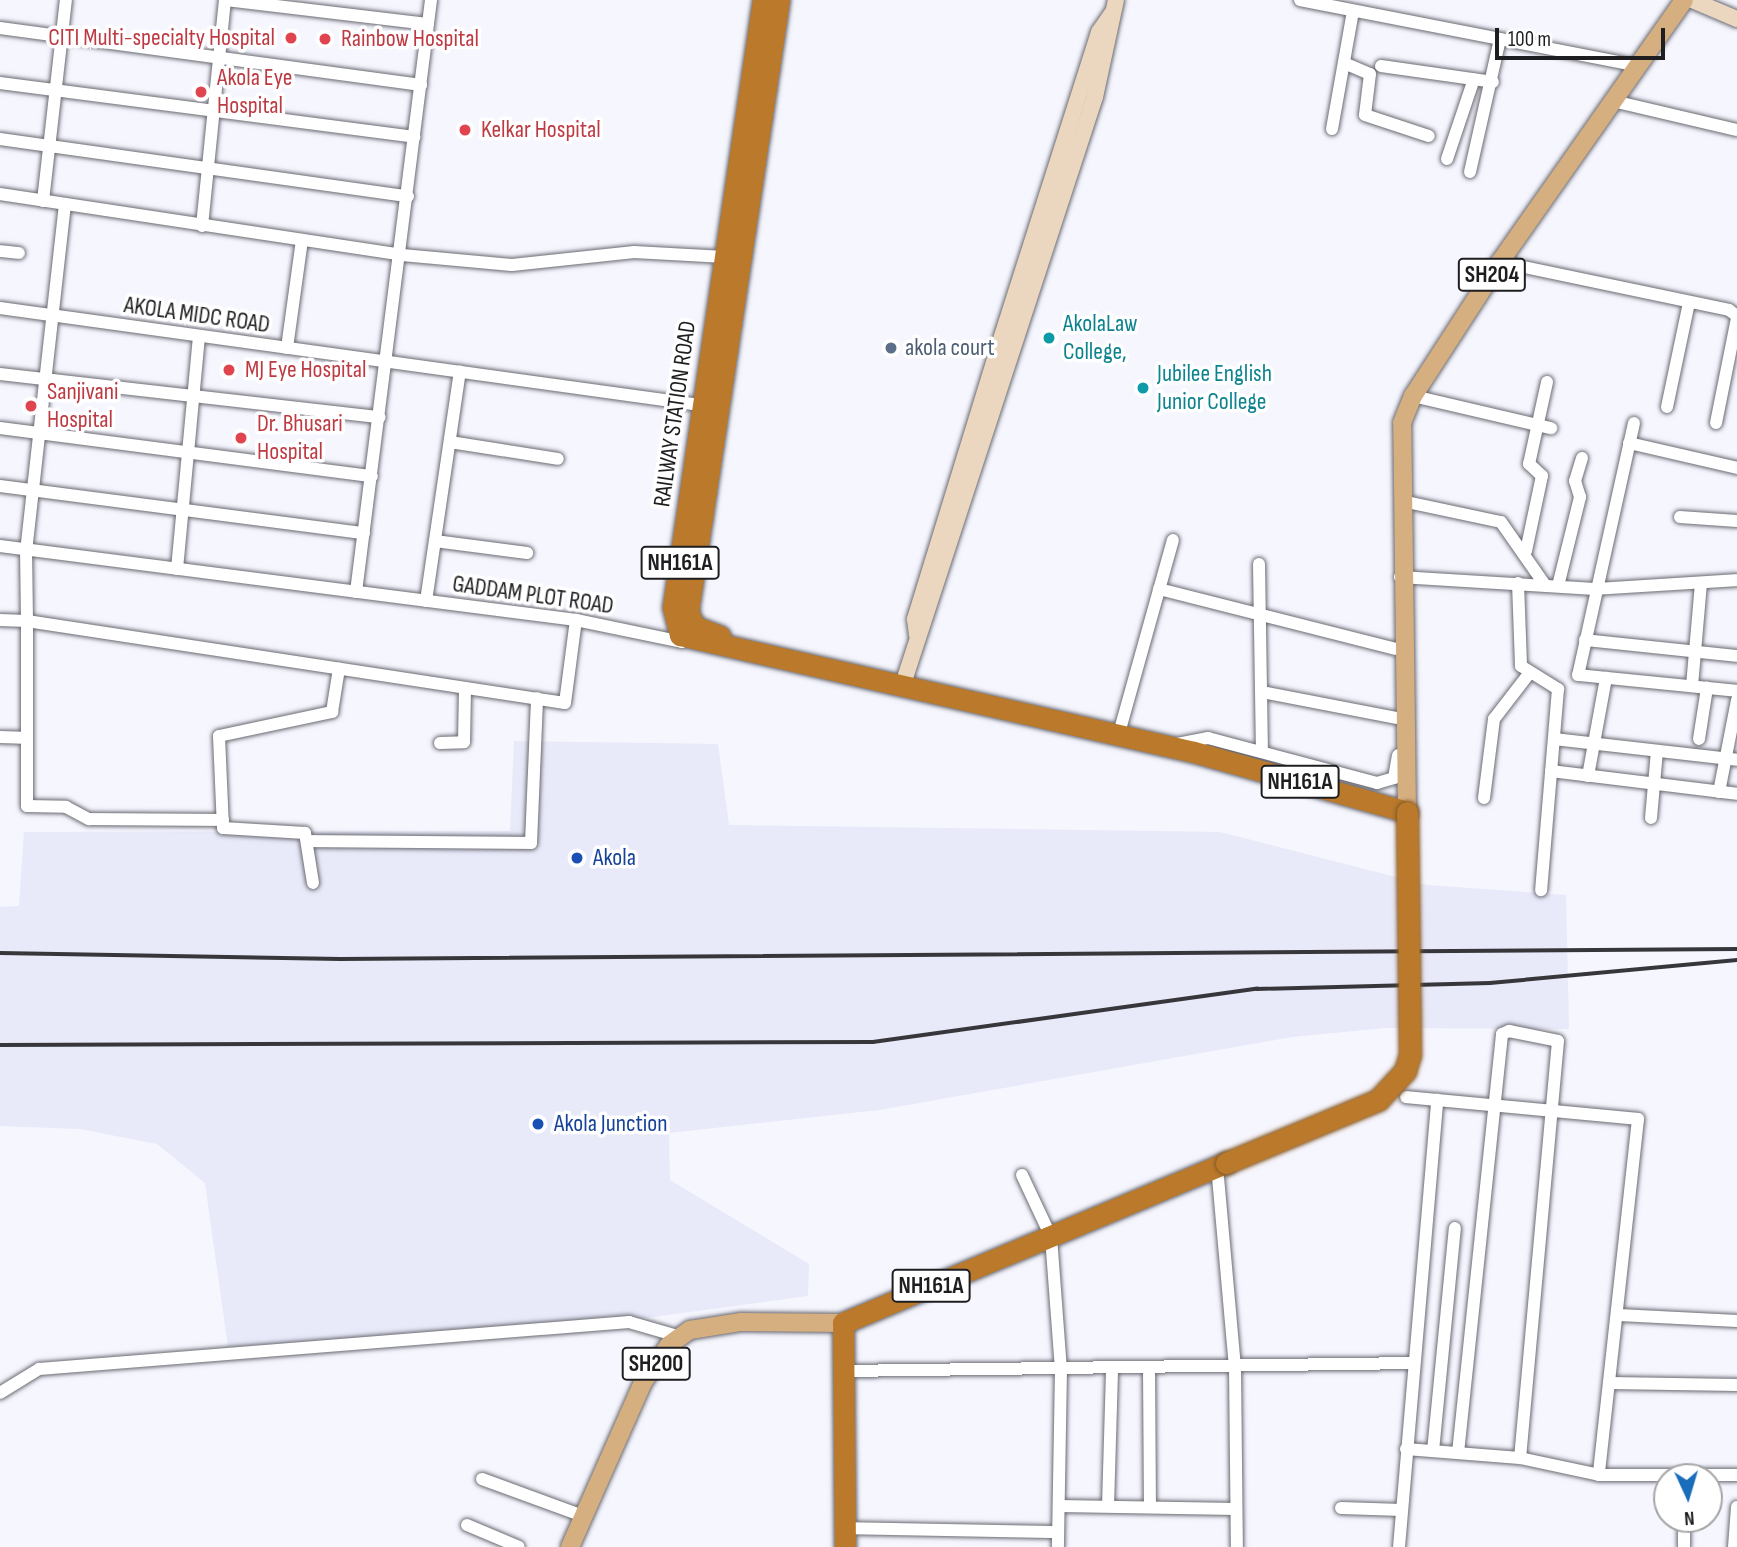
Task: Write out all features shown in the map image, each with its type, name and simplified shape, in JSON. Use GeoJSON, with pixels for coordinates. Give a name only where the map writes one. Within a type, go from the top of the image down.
{"type":"FeatureCollection","features":[{"type":"Feature","properties":{"kind":"highway","name":"RAILWAY STATION ROAD"},"geometry":{"type":"LineString","coordinates":[[713,407],[725,257],[763,0]]}},
{"type":"Feature","properties":{"kind":"highway","name":"RAILWAY STATION ROAD"},"geometry":{"type":"LineString","coordinates":[[689,632],[673,607],[713,407],[779,0]]}},
{"type":"Feature","properties":{"kind":"highway","name":"NH161A"},"geometry":{"type":"LineString","coordinates":[[689,632],[904,681],[1121,726],[1165,746]]}},
{"type":"Feature","properties":{"kind":"highway","name":"NH161A"},"geometry":{"type":"LineString","coordinates":[[843,1323],[1378,1100],[1405,1071],[1410,1055],[1407,812],[1194,752],[904,681]]}},
{"type":"Feature","properties":{"kind":"highway"},"geometry":{"type":"LineString","coordinates":[[843,1323],[845,1537]]}},
{"type":"Feature","properties":{"kind":"main road","name":"SH204"},"geometry":{"type":"LineString","coordinates":[[1407,812],[1402,423],[1413,396],[1500,262],[1684,0]]}},
{"type":"Feature","properties":{"kind":"main road","name":"SH200"},"geometry":{"type":"LineString","coordinates":[[570,1547],[643,1382],[681,1336],[741,1322],[843,1323]]}},
{"type":"Feature","properties":{"kind":"street"},"geometry":{"type":"LineString","coordinates":[[43,201],[66,0]]}},
{"type":"Feature","properties":{"kind":"street"},"geometry":{"type":"LineString","coordinates":[[202,226],[225,0],[428,24]]}},
{"type":"Feature","properties":{"kind":"street"},"geometry":{"type":"LineString","coordinates":[[0,546],[356,592],[402,255],[431,0]]}},
{"type":"Feature","properties":{"kind":"street"},"geometry":{"type":"LineString","coordinates":[[1300,0],[1640,66]]}},
{"type":"Feature","properties":{"kind":"street"},"geometry":{"type":"LineString","coordinates":[[1692,0],[1737,19]]}},
{"type":"Feature","properties":{"kind":"street"},"geometry":{"type":"LineString","coordinates":[[904,681],[1074,139],[1112,36],[1115,6]]}},
{"type":"Feature","properties":{"kind":"street"},"geometry":{"type":"LineString","coordinates":[[1332,129],[1353,11]]}},
{"type":"Feature","properties":{"kind":"street"},"geometry":{"type":"LineString","coordinates":[[0,28],[421,85]]}},
{"type":"Feature","properties":{"kind":"street"},"geometry":{"type":"LineString","coordinates":[[1470,172],[1493,82],[1500,39]]}},
{"type":"Feature","properties":{"kind":"street"},"geometry":{"type":"LineString","coordinates":[[1344,63],[1370,74],[1365,115],[1429,136]]}},
{"type":"Feature","properties":{"kind":"street"},"geometry":{"type":"LineString","coordinates":[[1381,66],[1493,82]]}},
{"type":"Feature","properties":{"kind":"street"},"geometry":{"type":"LineString","coordinates":[[1447,159],[1475,79]]}},
{"type":"Feature","properties":{"kind":"street"},"geometry":{"type":"LineString","coordinates":[[0,83],[415,137]]}},
{"type":"Feature","properties":{"kind":"street"},"geometry":{"type":"LineString","coordinates":[[1613,101],[1737,130]]}},
{"type":"Feature","properties":{"kind":"street"},"geometry":{"type":"LineString","coordinates":[[0,139],[408,197]]}},
{"type":"Feature","properties":{"kind":"street"},"geometry":{"type":"LineString","coordinates":[[0,194],[402,255],[512,265],[634,252],[725,257]]}},
{"type":"Feature","properties":{"kind":"street"},"geometry":{"type":"LineString","coordinates":[[65,204],[26,549],[27,621],[23,738],[27,806],[66,807],[89,819],[223,820]]}},
{"type":"Feature","properties":{"kind":"street"},"geometry":{"type":"LineString","coordinates":[[287,348],[302,240]]}},
{"type":"Feature","properties":{"kind":"street"},"geometry":{"type":"LineString","coordinates":[[0,251],[19,253]]}},
{"type":"Feature","properties":{"kind":"street"},"geometry":{"type":"LineString","coordinates":[[1500,262],[1689,303],[1737,317],[1716,422]]}},
{"type":"Feature","properties":{"kind":"street"},"geometry":{"type":"LineString","coordinates":[[1667,407],[1689,303]]}},
{"type":"Feature","properties":{"kind":"street","name":"AKOLA MIDC ROAD"},"geometry":{"type":"LineString","coordinates":[[0,308],[713,407]]}},
{"type":"Feature","properties":{"kind":"street"},"geometry":{"type":"LineString","coordinates":[[177,569],[199,337]]}},
{"type":"Feature","properties":{"kind":"street"},"geometry":{"type":"LineString","coordinates":[[426,601],[460,372]]}},
{"type":"Feature","properties":{"kind":"street"},"geometry":{"type":"LineString","coordinates":[[0,374],[194,398],[380,416]]}},
{"type":"Feature","properties":{"kind":"street"},"geometry":{"type":"LineString","coordinates":[[1526,551],[1542,476],[1529,464],[1547,382]]}},
{"type":"Feature","properties":{"kind":"street"},"geometry":{"type":"LineString","coordinates":[[1413,396],[1551,428]]}},
{"type":"Feature","properties":{"kind":"street"},"geometry":{"type":"LineString","coordinates":[[1578,675],[1634,423]]}},
{"type":"Feature","properties":{"kind":"street"},"geometry":{"type":"LineString","coordinates":[[0,428],[372,476]]}},
{"type":"Feature","properties":{"kind":"street"},"geometry":{"type":"LineString","coordinates":[[450,442],[558,459]]}},
{"type":"Feature","properties":{"kind":"street"},"geometry":{"type":"LineString","coordinates":[[1629,443],[1737,468]]}},
{"type":"Feature","properties":{"kind":"street"},"geometry":{"type":"LineString","coordinates":[[1552,585],[1580,497],[1575,481],[1582,458]]}},
{"type":"Feature","properties":{"kind":"street"},"geometry":{"type":"LineString","coordinates":[[0,486],[183,507],[364,533]]}},
{"type":"Feature","properties":{"kind":"street"},"geometry":{"type":"LineString","coordinates":[[1402,500],[1494,519],[1526,551],[1552,585]]}},
{"type":"Feature","properties":{"kind":"street"},"geometry":{"type":"LineString","coordinates":[[1680,517],[1737,521]]}},
{"type":"Feature","properties":{"kind":"street"},"geometry":{"type":"LineString","coordinates":[[1121,726],[1173,540]]}},
{"type":"Feature","properties":{"kind":"street"},"geometry":{"type":"LineString","coordinates":[[435,541],[527,553]]}},
{"type":"Feature","properties":{"kind":"street"},"geometry":{"type":"LineString","coordinates":[[1259,564],[1262,752]]}},
{"type":"Feature","properties":{"kind":"street"},"geometry":{"type":"LineString","coordinates":[[1165,746],[1202,737],[1384,783],[1398,772],[1397,581],[1518,583],[1595,589],[1737,580]]}},
{"type":"Feature","properties":{"kind":"street"},"geometry":{"type":"LineString","coordinates":[[1518,583],[1521,666],[1528,675],[1557,686],[1578,675],[1737,691]]}},
{"type":"Feature","properties":{"kind":"street"},"geometry":{"type":"LineString","coordinates":[[1692,686],[1701,583]]}},
{"type":"Feature","properties":{"kind":"street"},"geometry":{"type":"LineString","coordinates":[[1159,589],[1260,618],[1396,649]]}},
{"type":"Feature","properties":{"kind":"street","name":"GADDAM PLOT ROAD"},"geometry":{"type":"LineString","coordinates":[[356,592],[576,620],[681,642],[689,632]]}},
{"type":"Feature","properties":{"kind":"street"},"geometry":{"type":"LineString","coordinates":[[0,620],[27,621],[565,703],[576,620]]}},
{"type":"Feature","properties":{"kind":"street"},"geometry":{"type":"LineString","coordinates":[[1585,640],[1737,656]]}},
{"type":"Feature","properties":{"kind":"street"},"geometry":{"type":"LineString","coordinates":[[313,883],[307,841],[303,832],[226,830],[223,820],[219,733],[332,712],[339,669]]}},
{"type":"Feature","properties":{"kind":"street"},"geometry":{"type":"LineString","coordinates":[[1484,798],[1494,719],[1528,675]]}},
{"type":"Feature","properties":{"kind":"street"},"geometry":{"type":"LineString","coordinates":[[1588,776],[1606,678]]}},
{"type":"Feature","properties":{"kind":"street"},"geometry":{"type":"LineString","coordinates":[[1541,890],[1557,686]]}},
{"type":"Feature","properties":{"kind":"street"},"geometry":{"type":"LineString","coordinates":[[440,743],[464,742],[465,688]]}},
{"type":"Feature","properties":{"kind":"street"},"geometry":{"type":"LineString","coordinates":[[1699,739],[1707,688]]}},
{"type":"Feature","properties":{"kind":"street"},"geometry":{"type":"LineString","coordinates":[[1262,691],[1397,718]]}},
{"type":"Feature","properties":{"kind":"street"},"geometry":{"type":"LineString","coordinates":[[307,841],[531,843],[537,698]]}},
{"type":"Feature","properties":{"kind":"street"},"geometry":{"type":"LineString","coordinates":[[1719,792],[1722,758],[1737,699]]}},
{"type":"Feature","properties":{"kind":"street"},"geometry":{"type":"LineString","coordinates":[[0,737],[23,738]]}},
{"type":"Feature","properties":{"kind":"street"},"geometry":{"type":"LineString","coordinates":[[1553,739],[1737,760]]}},
{"type":"Feature","properties":{"kind":"street"},"geometry":{"type":"LineString","coordinates":[[1651,818],[1657,751]]}},
{"type":"Feature","properties":{"kind":"street"},"geometry":{"type":"LineString","coordinates":[[1551,771],[1737,794]]}},
{"type":"Feature","properties":{"kind":"street"},"geometry":{"type":"LineString","coordinates":[[1458,1453],[1499,1105],[1503,1034],[1508,1031],[1556,1039],[1553,1110],[1520,1458]]}},
{"type":"Feature","properties":{"kind":"street"},"geometry":{"type":"LineString","coordinates":[[1406,1097],[1553,1110],[1641,1122],[1600,1475]]}},
{"type":"Feature","properties":{"kind":"street"},"geometry":{"type":"LineString","coordinates":[[1399,1547],[1437,1100]]}},
{"type":"Feature","properties":{"kind":"street"},"geometry":{"type":"LineString","coordinates":[[1221,1165],[1235,1367],[1237,1547]]}},
{"type":"Feature","properties":{"kind":"street"},"geometry":{"type":"LineString","coordinates":[[1022,1175],[1051,1237],[1060,1369],[1058,1547]]}},
{"type":"Feature","properties":{"kind":"street"},"geometry":{"type":"LineString","coordinates":[[1433,1451],[1455,1228]]}},
{"type":"Feature","properties":{"kind":"street"},"geometry":{"type":"LineString","coordinates":[[1619,1315],[1737,1321]]}},
{"type":"Feature","properties":{"kind":"street"},"geometry":{"type":"LineString","coordinates":[[3,1391],[39,1368],[629,1322],[681,1336]]}},
{"type":"Feature","properties":{"kind":"street"},"geometry":{"type":"LineString","coordinates":[[843,1371],[1413,1363]]}},
{"type":"Feature","properties":{"kind":"street"},"geometry":{"type":"LineString","coordinates":[[1108,1506],[1112,1368]]}},
{"type":"Feature","properties":{"kind":"street"},"geometry":{"type":"LineString","coordinates":[[1150,1368],[1150,1507]]}},
{"type":"Feature","properties":{"kind":"street"},"geometry":{"type":"LineString","coordinates":[[1611,1383],[1737,1385]]}},
{"type":"Feature","properties":{"kind":"street"},"geometry":{"type":"LineString","coordinates":[[1406,1449],[1520,1458],[1600,1475],[1653,1475]]}},
{"type":"Feature","properties":{"kind":"street"},"geometry":{"type":"LineString","coordinates":[[482,1479],[583,1516]]}},
{"type":"Feature","properties":{"kind":"street"},"geometry":{"type":"LineString","coordinates":[[1059,1506],[1236,1509]]}},
{"type":"Feature","properties":{"kind":"street"},"geometry":{"type":"LineString","coordinates":[[1734,1547],[1737,1507]]}},
{"type":"Feature","properties":{"kind":"street"},"geometry":{"type":"LineString","coordinates":[[1341,1508],[1402,1510]]}},
{"type":"Feature","properties":{"kind":"street"},"geometry":{"type":"LineString","coordinates":[[467,1525],[519,1547]]}},
{"type":"Feature","properties":{"kind":"street"},"geometry":{"type":"LineString","coordinates":[[845,1537],[1058,1532]]}},
{"type":"Feature","properties":{"kind":"shaded area"},"geometry":{"type":"Polygon","coordinates":[[[514,741],[718,744],[729,825],[1220,832],[1427,885],[1566,895],[1569,1029],[1385,1028],[1292,1037],[879,1110],[669,1133],[670,1180],[809,1264],[808,1296],[646,1318],[228,1347],[205,1183],[157,1144],[80,1129],[0,1126],[0,907],[19,906],[24,832],[510,831],[514,741]]]}},
{"type":"Feature","properties":{"kind":"railway"},"geometry":{"type":"LineString","coordinates":[[0,953],[340,959],[1737,949]]}},
{"type":"Feature","properties":{"kind":"railway"},"geometry":{"type":"LineString","coordinates":[[0,1045],[873,1042],[1257,989],[1490,983],[1737,960]]}},
{"type":"Feature","properties":{"kind":"place","name":"CITI Multi-specialty Hospital"},"geometry":{"type":"Point","coordinates":[291,38]}},
{"type":"Feature","properties":{"kind":"place","name":"Rainbow Hospital"},"geometry":{"type":"Point","coordinates":[325,39]}},
{"type":"Feature","properties":{"kind":"place","name":"Akola Eye Hospital"},"geometry":{"type":"Point","coordinates":[201,92]}},
{"type":"Feature","properties":{"kind":"place","name":"Kelkar Hospital"},"geometry":{"type":"Point","coordinates":[465,130]}},
{"type":"Feature","properties":{"kind":"place","name":"AkolaLaw College,"},"geometry":{"type":"Point","coordinates":[1049,338]}},
{"type":"Feature","properties":{"kind":"place","name":"akola court"},"geometry":{"type":"Point","coordinates":[891,348]}},
{"type":"Feature","properties":{"kind":"place","name":"MJ Eye Hospital"},"geometry":{"type":"Point","coordinates":[229,370]}},
{"type":"Feature","properties":{"kind":"place","name":"Jubilee English Junior College"},"geometry":{"type":"Point","coordinates":[1143,388]}},
{"type":"Feature","properties":{"kind":"place","name":"Sanjivani Hospital"},"geometry":{"type":"Point","coordinates":[31,406]}},
{"type":"Feature","properties":{"kind":"place","name":"Dr. Bhusari Hospital"},"geometry":{"type":"Point","coordinates":[241,438]}},
{"type":"Feature","properties":{"kind":"place","name":"Akola"},"geometry":{"type":"Point","coordinates":[577,858]}},
{"type":"Feature","properties":{"kind":"place","name":"Akola Junction"},"geometry":{"type":"Point","coordinates":[538,1124]}}]}
